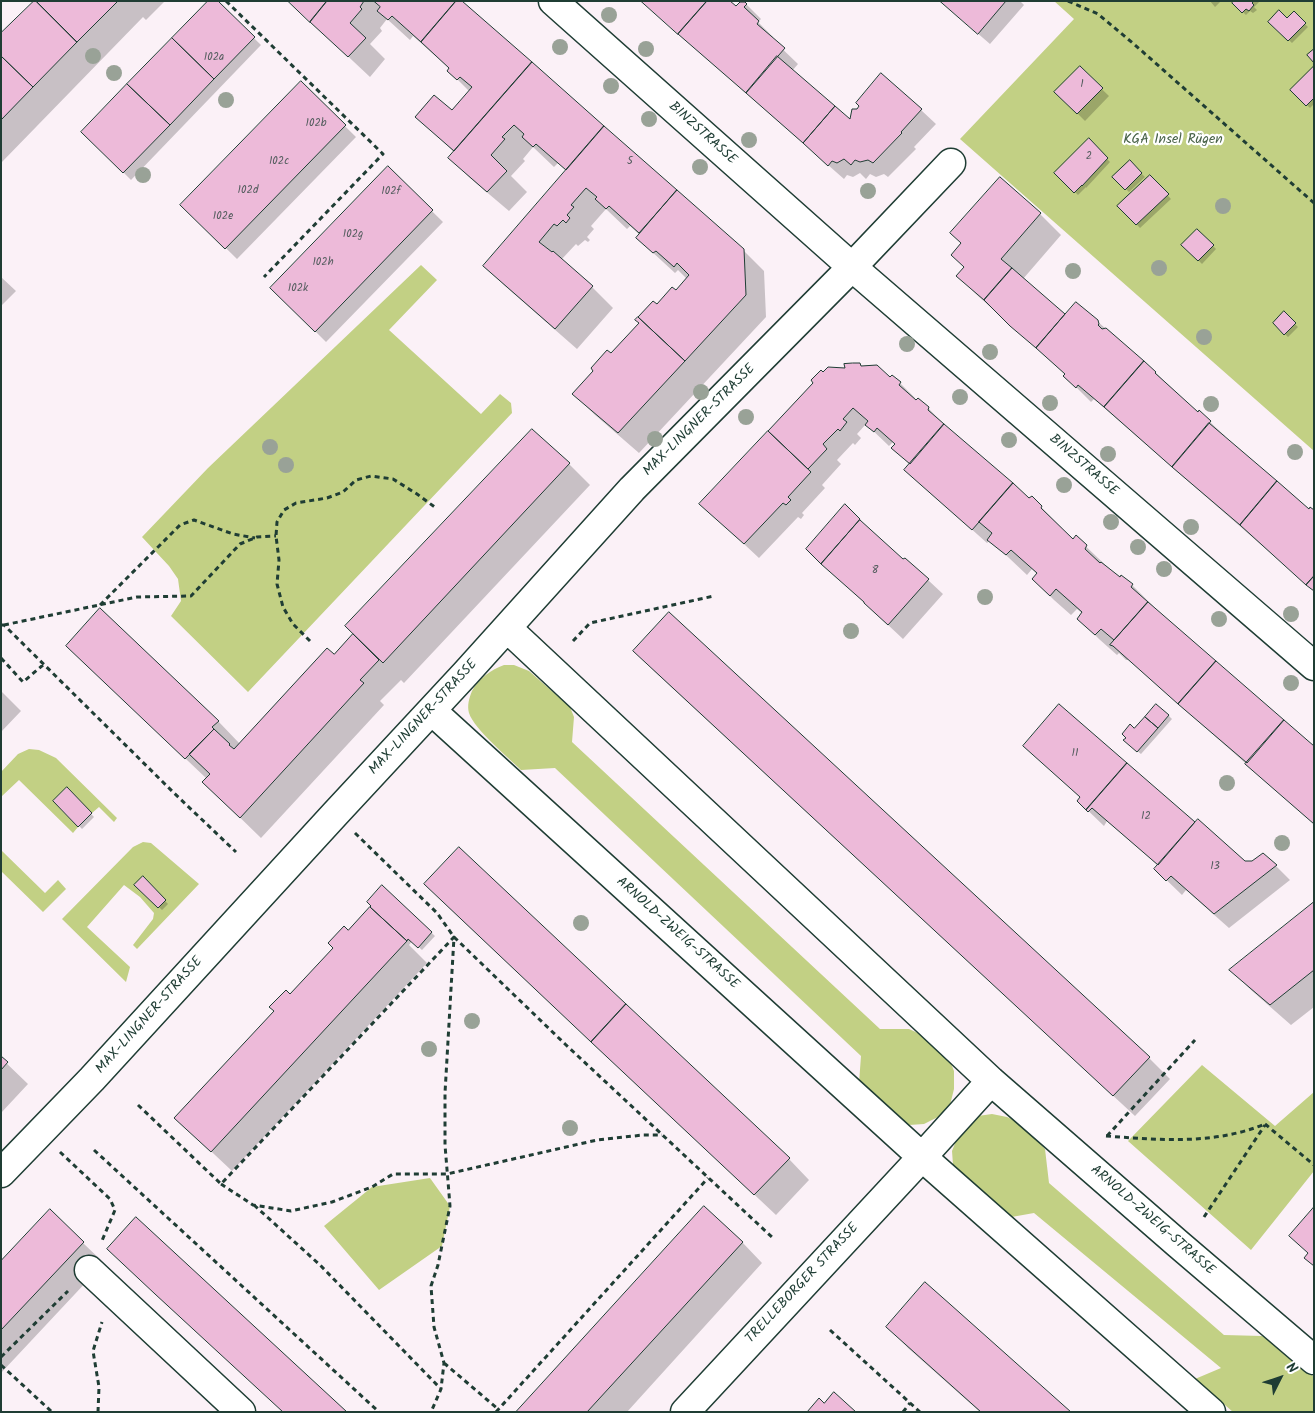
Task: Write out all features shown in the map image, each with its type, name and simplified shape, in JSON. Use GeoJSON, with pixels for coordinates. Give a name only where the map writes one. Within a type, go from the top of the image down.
{"type":"FeatureCollection","features":[{"type":"Feature","properties":{"kind":"street","name":"BINZSTRASSE"},"geometry":{"type":"LineString","coordinates":[[553,1],[852,267],[1314,666]]}},
{"type":"Feature","properties":{"kind":"street"},"geometry":{"type":"LineString","coordinates":[[852,267],[951,162]]}},
{"type":"Feature","properties":{"kind":"street","name":"MAX-LINGNER-STRASSE"},"geometry":{"type":"LineString","coordinates":[[1,1173],[92,1080],[335,814],[432,711],[632,489],[852,267]]}},
{"type":"Feature","properties":{"kind":"street","name":"ARNOLD-ZWEIG-STRASSE"},"geometry":{"type":"LineString","coordinates":[[507,628],[991,1081],[1314,1360]]}},
{"type":"Feature","properties":{"kind":"street","name":"ARNOLD-ZWEIG-STRASSE"},"geometry":{"type":"LineString","coordinates":[[432,711],[922,1157],[1211,1412]]}},
{"type":"Feature","properties":{"kind":"street"},"geometry":{"type":"LineString","coordinates":[[922,1157],[991,1081]]}},
{"type":"Feature","properties":{"kind":"street","name":"TRELLEBORGER STRASSE"},"geometry":{"type":"LineString","coordinates":[[685,1412],[922,1157]]}},
{"type":"Feature","properties":{"kind":"street"},"geometry":{"type":"LineString","coordinates":[[89,1270],[242,1412]]}},
{"type":"Feature","properties":{"kind":"path"},"geometry":{"type":"LineString","coordinates":[[226,1],[383,154],[264,277]]}},
{"type":"Feature","properties":{"kind":"path"},"geometry":{"type":"LineString","coordinates":[[1068,1],[1098,14],[1136,45],[1314,203]]}},
{"type":"Feature","properties":{"kind":"path"},"geometry":{"type":"LineString","coordinates":[[310,641],[293,624],[283,607],[277,584],[279,560],[276,536],[277,522],[284,510],[296,503],[327,498],[343,492],[356,480],[371,476],[393,479],[436,508]]}},
{"type":"Feature","properties":{"kind":"path"},"geometry":{"type":"LineString","coordinates":[[100,605],[180,525],[194,520],[233,534],[255,538],[276,536]]}},
{"type":"Feature","properties":{"kind":"path"},"geometry":{"type":"LineString","coordinates":[[2,625],[137,597],[191,596],[240,544],[255,538]]}},
{"type":"Feature","properties":{"kind":"path"},"geometry":{"type":"LineString","coordinates":[[573,641],[590,623],[714,596]]}},
{"type":"Feature","properties":{"kind":"path"},"geometry":{"type":"LineString","coordinates":[[2,625],[236,852]]}},
{"type":"Feature","properties":{"kind":"path"},"geometry":{"type":"LineString","coordinates":[[1,658],[23,682],[43,665]]}},
{"type":"Feature","properties":{"kind":"path"},"geometry":{"type":"LineString","coordinates":[[335,814],[437,913],[454,938],[774,1239]]}},
{"type":"Feature","properties":{"kind":"path"},"geometry":{"type":"LineString","coordinates":[[431,1412],[442,1388],[444,1363],[434,1327],[431,1286],[438,1265],[450,1206],[445,1145],[445,1093],[454,938]]}},
{"type":"Feature","properties":{"kind":"path"},"geometry":{"type":"LineString","coordinates":[[222,1184],[454,938]]}},
{"type":"Feature","properties":{"kind":"path"},"geometry":{"type":"LineString","coordinates":[[1195,1040],[1106,1136],[1162,1140],[1214,1138],[1247,1132],[1265,1124]]}},
{"type":"Feature","properties":{"kind":"path"},"geometry":{"type":"LineString","coordinates":[[138,1105],[222,1184],[253,1205],[320,1265],[442,1388]]}},
{"type":"Feature","properties":{"kind":"path"},"geometry":{"type":"LineString","coordinates":[[1265,1124],[1314,1165]]}},
{"type":"Feature","properties":{"kind":"path"},"geometry":{"type":"LineString","coordinates":[[1204,1217],[1265,1124]]}},
{"type":"Feature","properties":{"kind":"path"},"geometry":{"type":"LineString","coordinates":[[1,1357],[89,1270],[115,1210],[110,1199],[41,1132]]}},
{"type":"Feature","properties":{"kind":"path"},"geometry":{"type":"LineString","coordinates":[[253,1205],[291,1211],[332,1202],[372,1187],[394,1174],[447,1174],[597,1140],[662,1135]]}},
{"type":"Feature","properties":{"kind":"path"},"geometry":{"type":"LineString","coordinates":[[94,1150],[379,1412]]}},
{"type":"Feature","properties":{"kind":"path"},"geometry":{"type":"LineString","coordinates":[[444,1363],[497,1410],[708,1178]]}},
{"type":"Feature","properties":{"kind":"path"},"geometry":{"type":"LineString","coordinates":[[98,1412],[99,1386],[93,1351],[111,1292]]}},
{"type":"Feature","properties":{"kind":"path"},"geometry":{"type":"LineString","coordinates":[[830,1330],[920,1412]]}},
{"type":"Feature","properties":{"kind":"path"},"geometry":{"type":"LineString","coordinates":[[1,1365],[52,1412]]}},
{"type":"Feature","properties":{"kind":"path"},"geometry":{"type":"LineString","coordinates":[[903,1412],[910,1403]]}},
{"type":"Feature","properties":{"kind":"green space","name":"KGA Insel Rügen"},"geometry":{"type":"Polygon","coordinates":[[[1054,1],[1314,1],[1314,451],[960,139],[1074,19],[1054,1]]]}},
{"type":"Feature","properties":{"kind":"green space"},"geometry":{"type":"Polygon","coordinates":[[[421,265],[437,280],[389,330],[481,414],[500,394],[511,403],[512,413],[248,692],[171,616],[181,601],[178,579],[169,566],[142,537],[208,468],[421,265]]]}},
{"type":"Feature","properties":{"kind":"green space"},"geometry":{"type":"Polygon","coordinates":[[[504,665],[514,665],[529,671],[570,707],[574,717],[572,742],[880,1029],[909,1029],[920,1034],[950,1061],[954,1071],[954,1089],[950,1105],[940,1116],[924,1124],[909,1125],[895,1118],[859,1083],[861,1056],[555,768],[521,770],[484,735],[469,713],[469,699],[475,686],[482,678],[504,665]]]}},
{"type":"Feature","properties":{"kind":"green space"},"geometry":{"type":"Polygon","coordinates":[[[29,749],[39,750],[56,758],[117,818],[114,822],[99,807],[92,813],[66,788],[53,801],[78,827],[73,833],[19,780],[1,797],[1,772],[18,754],[29,749]]]}},
{"type":"Feature","properties":{"kind":"green space"},"geometry":{"type":"Polygon","coordinates":[[[143,842],[151,843],[199,884],[137,949],[133,945],[153,919],[154,913],[140,897],[124,885],[87,927],[130,967],[126,982],[62,919],[133,847],[143,842]]]}},
{"type":"Feature","properties":{"kind":"green space"},"geometry":{"type":"Polygon","coordinates":[[[1,850],[45,893],[58,880],[66,889],[43,912],[1,871],[1,850]]]}},
{"type":"Feature","properties":{"kind":"green space"},"geometry":{"type":"Polygon","coordinates":[[[1202,1065],[1275,1126],[1314,1092],[1314,1171],[1251,1250],[1128,1141],[1202,1065]]]}},
{"type":"Feature","properties":{"kind":"green space"},"geometry":{"type":"Polygon","coordinates":[[[992,1114],[1007,1117],[1022,1124],[1045,1149],[1049,1183],[1224,1335],[1262,1336],[1274,1343],[1314,1377],[1314,1412],[1233,1412],[1195,1379],[1221,1368],[1034,1213],[1006,1218],[957,1175],[953,1165],[952,1151],[956,1141],[978,1116],[992,1114]]]}},
{"type":"Feature","properties":{"kind":"green space"},"geometry":{"type":"Polygon","coordinates":[[[430,1178],[450,1206],[442,1246],[379,1290],[324,1226],[372,1187],[430,1178]]]}},
{"type":"Feature","properties":{"kind":"building"},"geometry":{"type":"Polygon","coordinates":[[[34,1],[77,42],[33,87],[1,56],[1,33],[34,1]]]}},
{"type":"Feature","properties":{"kind":"building"},"geometry":{"type":"Polygon","coordinates":[[[36,1],[118,1],[77,42],[36,1]]]}},
{"type":"Feature","properties":{"kind":"building"},"geometry":{"type":"Polygon","coordinates":[[[208,1],[218,1],[255,37],[214,79],[172,38],[208,1]]]}},
{"type":"Feature","properties":{"kind":"building"},"geometry":{"type":"Polygon","coordinates":[[[288,1],[327,1],[310,22],[288,1]]]}},
{"type":"Feature","properties":{"kind":"building"},"geometry":{"type":"Polygon","coordinates":[[[327,1],[364,1],[360,7],[362,9],[350,23],[366,38],[348,57],[310,22],[327,1]]]}},
{"type":"Feature","properties":{"kind":"building"},"geometry":{"type":"Polygon","coordinates":[[[374,1],[456,1],[421,42],[392,16],[388,20],[377,11],[380,7],[374,1]]]}},
{"type":"Feature","properties":{"kind":"building"},"geometry":{"type":"Polygon","coordinates":[[[456,1],[462,1],[532,62],[454,151],[415,117],[434,95],[452,110],[472,87],[460,77],[457,80],[447,71],[449,68],[421,42],[456,1]]]}},
{"type":"Feature","properties":{"kind":"building"},"geometry":{"type":"Polygon","coordinates":[[[641,1],[707,1],[678,34],[641,1]]]}},
{"type":"Feature","properties":{"kind":"building"},"geometry":{"type":"Polygon","coordinates":[[[707,1],[730,1],[736,6],[740,2],[745,2],[747,4],[744,7],[759,21],[757,24],[785,48],[746,93],[678,34],[707,1]]]}},
{"type":"Feature","properties":{"kind":"building"},"geometry":{"type":"Polygon","coordinates":[[[940,1],[1006,1],[978,34],[940,1]]]}},
{"type":"Feature","properties":{"kind":"building"},"geometry":{"type":"Polygon","coordinates":[[[1234,1],[1254,1],[1252,3],[1254,5],[1249,11],[1246,9],[1242,13],[1232,3],[1234,1]]]}},
{"type":"Feature","properties":{"kind":"building"},"geometry":{"type":"Polygon","coordinates":[[[1279,10],[1287,18],[1294,11],[1306,23],[1288,41],[1268,22],[1279,10]]]}},
{"type":"Feature","properties":{"kind":"building"},"geometry":{"type":"Polygon","coordinates":[[[172,38],[214,79],[170,125],[127,84],[172,38]]]}},
{"type":"Feature","properties":{"kind":"building"},"geometry":{"type":"Polygon","coordinates":[[[1314,49],[1314,63],[1307,55],[1314,49]]]}},
{"type":"Feature","properties":{"kind":"building"},"geometry":{"type":"Polygon","coordinates":[[[1,56],[33,87],[1,120],[1,56]]]}},
{"type":"Feature","properties":{"kind":"building"},"geometry":{"type":"Polygon","coordinates":[[[777,56],[835,106],[803,143],[746,93],[777,56]]]}},
{"type":"Feature","properties":{"kind":"building"},"geometry":{"type":"Polygon","coordinates":[[[532,62],[604,126],[566,170],[536,144],[533,147],[522,137],[524,134],[514,125],[502,137],[505,139],[491,155],[507,171],[487,192],[448,158],[532,62]]]}},
{"type":"Feature","properties":{"kind":"building"},"geometry":{"type":"Polygon","coordinates":[[[1080,66],[1103,88],[1077,114],[1054,92],[1080,66]]]}},
{"type":"Feature","properties":{"kind":"building"},"geometry":{"type":"Polygon","coordinates":[[[1314,66],[1314,98],[1306,106],[1290,90],[1314,66]]]}},
{"type":"Feature","properties":{"kind":"building"},"geometry":{"type":"Polygon","coordinates":[[[881,73],[922,109],[873,163],[868,160],[860,162],[855,160],[851,165],[844,159],[837,163],[832,161],[828,166],[803,143],[835,106],[850,119],[852,109],[857,109],[859,106],[856,103],[881,73]]]}},
{"type":"Feature","properties":{"kind":"building"},"geometry":{"type":"Polygon","coordinates":[[[301,81],[346,125],[225,249],[180,205],[301,81]]]}},
{"type":"Feature","properties":{"kind":"building"},"geometry":{"type":"Polygon","coordinates":[[[127,84],[170,125],[123,173],[81,132],[127,84]]]}},
{"type":"Feature","properties":{"kind":"building"},"geometry":{"type":"Polygon","coordinates":[[[604,126],[677,190],[639,233],[609,206],[606,209],[595,199],[597,197],[586,188],[571,205],[574,207],[567,215],[570,218],[566,223],[563,220],[557,226],[554,224],[539,242],[553,251],[593,286],[555,329],[483,266],[604,126]]]}},
{"type":"Feature","properties":{"kind":"building"},"geometry":{"type":"Polygon","coordinates":[[[1089,138],[1108,158],[1074,193],[1054,173],[1089,138]]]}},
{"type":"Feature","properties":{"kind":"building"},"geometry":{"type":"Polygon","coordinates":[[[1130,160],[1142,173],[1125,190],[1112,177],[1130,160]]]}},
{"type":"Feature","properties":{"kind":"building"},"geometry":{"type":"Polygon","coordinates":[[[388,166],[433,210],[315,332],[270,288],[388,166]]]}},
{"type":"Feature","properties":{"kind":"building"},"geometry":{"type":"Polygon","coordinates":[[[1150,175],[1169,194],[1136,225],[1117,206],[1150,175]]]}},
{"type":"Feature","properties":{"kind":"building"},"geometry":{"type":"Polygon","coordinates":[[[1000,177],[1041,213],[1001,259],[1012,268],[984,300],[956,276],[964,267],[951,255],[961,243],[950,233],[1000,177]]]}},
{"type":"Feature","properties":{"kind":"building"},"geometry":{"type":"Polygon","coordinates":[[[677,190],[744,249],[746,295],[685,361],[638,317],[653,301],[657,304],[672,287],[676,290],[689,275],[677,263],[674,267],[656,251],[653,253],[636,238],[677,190]]]}},
{"type":"Feature","properties":{"kind":"building"},"geometry":{"type":"Polygon","coordinates":[[[1197,229],[1214,245],[1198,261],[1181,245],[1197,229]]]}},
{"type":"Feature","properties":{"kind":"building"},"geometry":{"type":"Polygon","coordinates":[[[1012,268],[1065,314],[1036,348],[984,300],[1012,268]]]}},
{"type":"Feature","properties":{"kind":"building"},"geometry":{"type":"Polygon","coordinates":[[[1076,302],[1098,320],[1098,325],[1102,329],[1106,328],[1144,361],[1104,407],[1078,385],[1076,388],[1063,376],[1065,374],[1036,348],[1076,302]]]}},
{"type":"Feature","properties":{"kind":"building"},"geometry":{"type":"Polygon","coordinates":[[[1284,311],[1296,323],[1284,335],[1273,323],[1284,311]]]}},
{"type":"Feature","properties":{"kind":"building"},"geometry":{"type":"Polygon","coordinates":[[[638,317],[685,361],[618,433],[572,394],[593,371],[591,368],[607,350],[611,353],[639,323],[635,320],[638,317]]]}},
{"type":"Feature","properties":{"kind":"building"},"geometry":{"type":"Polygon","coordinates":[[[1144,361],[1198,412],[1199,410],[1211,421],[1172,467],[1104,407],[1144,361]]]}},
{"type":"Feature","properties":{"kind":"building"},"geometry":{"type":"Polygon","coordinates":[[[860,363],[861,366],[877,365],[890,377],[892,375],[901,382],[899,385],[916,400],[918,398],[929,407],[928,410],[944,424],[910,464],[891,448],[895,444],[877,428],[874,432],[865,425],[868,421],[853,408],[843,419],[847,422],[840,431],[838,429],[823,444],[827,449],[808,469],[768,431],[813,383],[811,380],[821,370],[823,372],[828,367],[845,368],[844,364],[860,363]]]}},
{"type":"Feature","properties":{"kind":"building"},"geometry":{"type":"Polygon","coordinates":[[[1209,423],[1277,481],[1240,525],[1172,467],[1209,423]]]}},
{"type":"Feature","properties":{"kind":"building"},"geometry":{"type":"Polygon","coordinates":[[[944,424],[1013,483],[972,530],[904,470],[944,424]]]}},
{"type":"Feature","properties":{"kind":"building"},"geometry":{"type":"Polygon","coordinates":[[[532,429],[570,463],[383,663],[345,626],[532,429]]]}},
{"type":"Feature","properties":{"kind":"building"},"geometry":{"type":"Polygon","coordinates":[[[768,431],[811,472],[788,497],[791,500],[786,505],[783,503],[744,544],[699,504],[768,431]]]}},
{"type":"Feature","properties":{"kind":"building"},"geometry":{"type":"Polygon","coordinates":[[[1277,481],[1309,509],[1310,507],[1314,510],[1314,576],[1306,585],[1240,525],[1277,481]]]}},
{"type":"Feature","properties":{"kind":"building"},"geometry":{"type":"Polygon","coordinates":[[[1013,483],[1029,498],[1032,496],[1042,506],[1041,508],[1073,539],[1076,535],[1087,545],[1085,549],[1100,563],[1133,584],[1131,587],[1148,602],[1114,640],[1101,629],[1095,635],[1077,619],[1082,612],[1056,589],[1050,596],[1032,579],[1037,573],[1011,550],[1006,555],[987,540],[992,533],[979,522],[1013,483]]]}},
{"type":"Feature","properties":{"kind":"building"},"geometry":{"type":"Polygon","coordinates":[[[845,504],[860,519],[821,564],[806,549],[845,504]]]}},
{"type":"Feature","properties":{"kind":"building"},"geometry":{"type":"Polygon","coordinates":[[[860,520],[903,559],[905,558],[929,579],[888,625],[821,564],[860,520]]]}},
{"type":"Feature","properties":{"kind":"building"},"geometry":{"type":"Polygon","coordinates":[[[1314,576],[1314,591],[1306,585],[1314,576]]]}},
{"type":"Feature","properties":{"kind":"building"},"geometry":{"type":"Polygon","coordinates":[[[1148,602],[1216,661],[1178,704],[1110,645],[1148,602]]]}},
{"type":"Feature","properties":{"kind":"building"},"geometry":{"type":"Polygon","coordinates":[[[100,608],[219,721],[212,727],[214,729],[185,759],[66,646],[100,608]]]}},
{"type":"Feature","properties":{"kind":"building"},"geometry":{"type":"Polygon","coordinates":[[[669,612],[1150,1057],[1113,1096],[633,651],[669,612]]]}},
{"type":"Feature","properties":{"kind":"building"},"geometry":{"type":"Polygon","coordinates":[[[353,634],[379,660],[360,680],[364,683],[240,818],[202,782],[210,774],[189,754],[214,729],[234,749],[327,648],[334,654],[353,634]]]}},
{"type":"Feature","properties":{"kind":"building"},"geometry":{"type":"Polygon","coordinates":[[[1216,661],[1284,720],[1247,763],[1178,704],[1216,661]]]}},
{"type":"Feature","properties":{"kind":"building"},"geometry":{"type":"Polygon","coordinates":[[[1059,704],[1127,763],[1086,810],[1077,801],[1080,797],[1023,746],[1059,704]]]}},
{"type":"Feature","properties":{"kind":"building"},"geometry":{"type":"Polygon","coordinates":[[[1156,704],[1169,715],[1158,728],[1145,717],[1156,704]]]}},
{"type":"Feature","properties":{"kind":"building"},"geometry":{"type":"Polygon","coordinates":[[[1145,717],[1158,728],[1137,752],[1123,740],[1126,738],[1122,734],[1130,724],[1134,728],[1145,717]]]}},
{"type":"Feature","properties":{"kind":"building"},"geometry":{"type":"Polygon","coordinates":[[[1284,720],[1314,746],[1314,824],[1245,764],[1284,720]]]}},
{"type":"Feature","properties":{"kind":"building"},"geometry":{"type":"Polygon","coordinates":[[[1127,763],[1195,822],[1158,865],[1092,808],[1088,812],[1086,810],[1127,763]]]}},
{"type":"Feature","properties":{"kind":"building"},"geometry":{"type":"Polygon","coordinates":[[[67,787],[92,813],[78,827],[53,801],[67,787]]]}},
{"type":"Feature","properties":{"kind":"building"},"geometry":{"type":"Polygon","coordinates":[[[1198,819],[1245,861],[1252,861],[1263,853],[1277,865],[1214,914],[1171,876],[1166,881],[1154,869],[1198,819]]]}},
{"type":"Feature","properties":{"kind":"building"},"geometry":{"type":"Polygon","coordinates":[[[459,847],[626,1004],[591,1042],[424,884],[459,847]]]}},
{"type":"Feature","properties":{"kind":"building"},"geometry":{"type":"Polygon","coordinates":[[[143,876],[166,900],[158,908],[134,885],[143,876]]]}},
{"type":"Feature","properties":{"kind":"building"},"geometry":{"type":"Polygon","coordinates":[[[382,885],[432,932],[418,948],[408,939],[407,941],[367,902],[382,885]]]}},
{"type":"Feature","properties":{"kind":"building"},"geometry":{"type":"Polygon","coordinates":[[[1314,902],[1314,970],[1270,1005],[1229,970],[1314,902]]]}},
{"type":"Feature","properties":{"kind":"building"},"geometry":{"type":"Polygon","coordinates":[[[370,907],[407,941],[211,1152],[174,1118],[274,1011],[269,1007],[286,990],[290,994],[333,948],[328,943],[344,926],[348,930],[370,907]]]}},
{"type":"Feature","properties":{"kind":"building"},"geometry":{"type":"Polygon","coordinates":[[[626,1004],[790,1158],[754,1195],[591,1042],[626,1004]]]}},
{"type":"Feature","properties":{"kind":"building"},"geometry":{"type":"Polygon","coordinates":[[[1,1056],[8,1062],[1,1070],[1,1056]]]}},
{"type":"Feature","properties":{"kind":"building"},"geometry":{"type":"Polygon","coordinates":[[[704,1206],[743,1242],[587,1412],[516,1412],[704,1206]]]}},
{"type":"Feature","properties":{"kind":"building"},"geometry":{"type":"Polygon","coordinates":[[[1314,1207],[1314,1266],[1304,1258],[1308,1253],[1289,1236],[1314,1207]]]}},
{"type":"Feature","properties":{"kind":"building"},"geometry":{"type":"Polygon","coordinates":[[[50,1209],[84,1242],[1,1330],[1,1261],[50,1209]]]}},
{"type":"Feature","properties":{"kind":"building"},"geometry":{"type":"Polygon","coordinates":[[[136,1217],[347,1412],[283,1412],[155,1294],[107,1249],[136,1217]]]}},
{"type":"Feature","properties":{"kind":"building"},"geometry":{"type":"Polygon","coordinates":[[[925,1282],[1071,1412],[981,1412],[886,1327],[925,1282]]]}},
{"type":"Feature","properties":{"kind":"building"},"geometry":{"type":"Polygon","coordinates":[[[834,1392],[856,1412],[807,1412],[819,1398],[824,1403],[834,1392]]]}}]}
